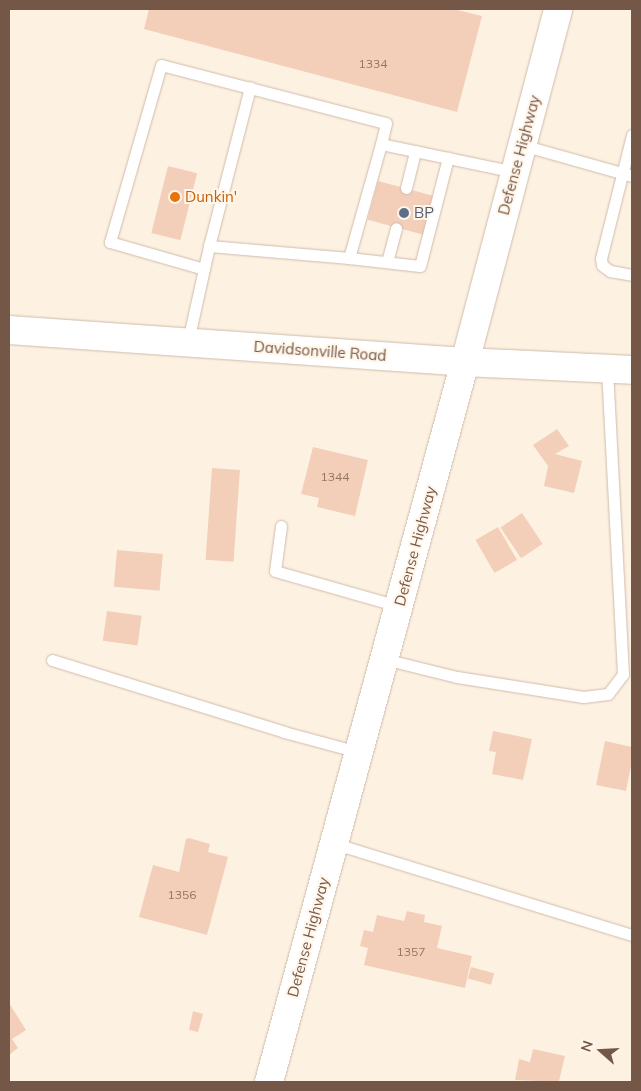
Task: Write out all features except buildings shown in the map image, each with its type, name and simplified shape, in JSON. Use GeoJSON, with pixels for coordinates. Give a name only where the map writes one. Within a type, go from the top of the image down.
{"type":"FeatureCollection","features":[{"type":"Feature","properties":{"kind":"main road","name":"Defense Highway"},"geometry":{"type":"LineString","coordinates":[[269,1082],[465,362],[558,9]]}},
{"type":"Feature","properties":{"kind":"main road","name":"Davidsonville Road"},"geometry":{"type":"LineString","coordinates":[[9,330],[188,341],[465,362],[620,370]]}},
{"type":"Feature","properties":{"kind":"lane"},"geometry":{"type":"LineString","coordinates":[[204,269],[110,242],[161,65],[386,123],[349,258]]}},
{"type":"Feature","properties":{"kind":"lane"},"geometry":{"type":"LineString","coordinates":[[188,341],[209,246],[250,87]]}},
{"type":"Feature","properties":{"kind":"lane"},"geometry":{"type":"LineString","coordinates":[[632,136],[627,175],[601,258],[602,266],[610,271],[632,275]]}},
{"type":"Feature","properties":{"kind":"lane"},"geometry":{"type":"LineString","coordinates":[[381,144],[515,172]]}},
{"type":"Feature","properties":{"kind":"lane"},"geometry":{"type":"LineString","coordinates":[[522,145],[627,175]]}},
{"type":"Feature","properties":{"kind":"lane"},"geometry":{"type":"LineString","coordinates":[[406,188],[415,151]]}},
{"type":"Feature","properties":{"kind":"lane"},"geometry":{"type":"LineString","coordinates":[[209,246],[420,266],[448,158]]}},
{"type":"Feature","properties":{"kind":"lane"},"geometry":{"type":"LineString","coordinates":[[388,262],[396,228]]}},
{"type":"Feature","properties":{"kind":"lane"},"geometry":{"type":"LineString","coordinates":[[384,659],[457,678],[583,697],[608,694],[623,674],[620,370]]}},
{"type":"Feature","properties":{"kind":"lane"},"geometry":{"type":"LineString","coordinates":[[281,526],[276,571],[398,606]]}},
{"type":"Feature","properties":{"kind":"lane"},"geometry":{"type":"LineString","coordinates":[[52,660],[284,732],[358,752]]}},
{"type":"Feature","properties":{"kind":"lane"},"geometry":{"type":"LineString","coordinates":[[333,843],[632,936]]}},
{"type":"Feature","properties":{"kind":"place","name":"Dunkin'"},"geometry":{"type":"Point","coordinates":[175,197]}},
{"type":"Feature","properties":{"kind":"place","name":"BP"},"geometry":{"type":"Point","coordinates":[404,213]}}]}
